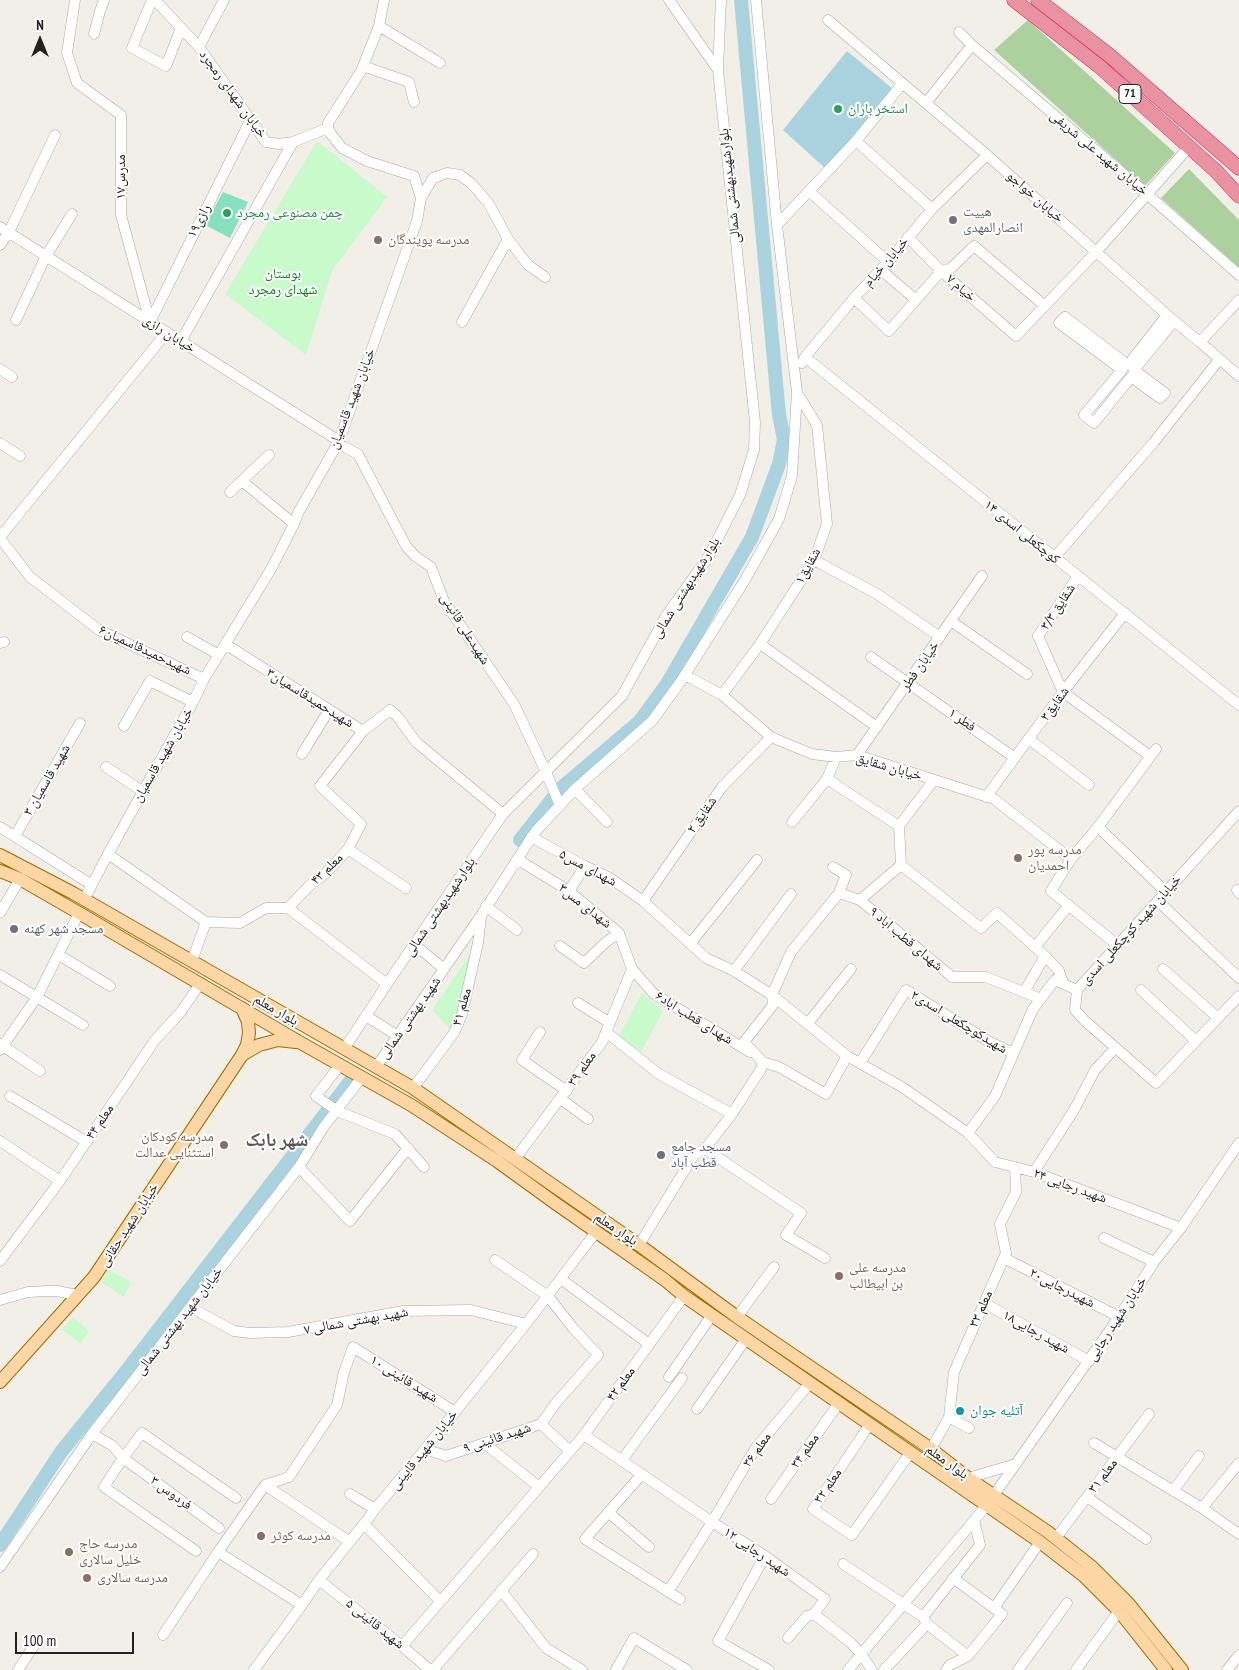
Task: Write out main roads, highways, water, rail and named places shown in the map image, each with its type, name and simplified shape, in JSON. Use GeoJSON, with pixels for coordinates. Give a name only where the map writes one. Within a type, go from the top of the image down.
{"type":"FeatureCollection","features":[{"type":"Feature","properties":{"kind":"highway","name":"71"},"geometry":{"type":"LineString","coordinates":[[1014,0],[1099,66],[1216,171],[1239,196]]}},
{"type":"Feature","properties":{"kind":"highway","name":"71"},"geometry":{"type":"LineString","coordinates":[[1038,0],[1109,55],[1239,168]]}},
{"type":"Feature","properties":{"kind":"main road","name":"بلوار معلم"},"geometry":{"type":"LineString","coordinates":[[0,855],[84,900],[413,1088],[596,1232],[665,1280],[684,1296],[910,1453],[1056,1538],[1092,1567],[1128,1603],[1182,1670]]}},
{"type":"Feature","properties":{"kind":"main road","name":"بلوار معلم"},"geometry":{"type":"LineString","coordinates":[[0,871],[20,879],[301,1043],[501,1156],[516,1159],[639,1245],[737,1317],[931,1449],[968,1478],[990,1500],[1084,1576],[1119,1611],[1166,1670]]}},
{"type":"Feature","properties":{"kind":"main road"},"geometry":{"type":"LineString","coordinates":[[79,913],[84,900]]}},
{"type":"Feature","properties":{"kind":"main road"},"geometry":{"type":"LineString","coordinates":[[242,1008],[248,1022],[249,1033],[247,1045],[242,1055]]}},
{"type":"Feature","properties":{"kind":"main road"},"geometry":{"type":"LineString","coordinates":[[242,1055],[259,1045],[278,1040],[301,1043]]}},
{"type":"Feature","properties":{"kind":"main road","name":"خیابان شهید حقانی"},"geometry":{"type":"LineString","coordinates":[[0,1382],[94,1277],[242,1055]]}},
{"type":"Feature","properties":{"kind":"main road"},"geometry":{"type":"LineString","coordinates":[[665,1280],[671,1268]]}},
{"type":"Feature","properties":{"kind":"water","name":"استخر باران"},"geometry":{"type":"Polygon","coordinates":[[[847,51],[893,89],[826,169],[783,130],[847,51]]]}},
{"type":"Feature","properties":{"kind":"waterway"},"geometry":{"type":"LineString","coordinates":[[520,840],[560,789],[640,721],[667,684],[752,537],[779,464],[784,439],[779,415],[741,0]]}},
{"type":"Feature","properties":{"kind":"waterway"},"geometry":{"type":"LineString","coordinates":[[0,1545],[61,1452],[128,1369],[352,1079]]}},
{"type":"Feature","properties":{"kind":"place","name":"استخر باران"},"geometry":{"type":"Point","coordinates":[838,109]}},
{"type":"Feature","properties":{"kind":"place","name":"چمن مصنوعی رمجرد"},"geometry":{"type":"Point","coordinates":[227,213]}},
{"type":"Feature","properties":{"kind":"place","name":"هییت انصارالمهدی"},"geometry":{"type":"Point","coordinates":[953,220]}},
{"type":"Feature","properties":{"kind":"place","name":"مدرسه پویندگان"},"geometry":{"type":"Point","coordinates":[378,240]}},
{"type":"Feature","properties":{"kind":"place","name":"مدرسه پور احمدیان"},"geometry":{"type":"Point","coordinates":[1018,858]}},
{"type":"Feature","properties":{"kind":"place","name":"مسجد شهر کهنه"},"geometry":{"type":"Point","coordinates":[14,929]}},
{"type":"Feature","properties":{"kind":"place","name":"مدرسه کودکان استثنایی عدالت"},"geometry":{"type":"Point","coordinates":[224,1145]}},
{"type":"Feature","properties":{"kind":"place","name":"مسجد جامع قطب آباد"},"geometry":{"type":"Point","coordinates":[661,1155]}},
{"type":"Feature","properties":{"kind":"place","name":"مدرسه علی بن ابیطالب"},"geometry":{"type":"Point","coordinates":[839,1276]}},
{"type":"Feature","properties":{"kind":"place","name":"آتلیه جوان"},"geometry":{"type":"Point","coordinates":[960,1411]}},
{"type":"Feature","properties":{"kind":"place","name":"مدرسه کوثر"},"geometry":{"type":"Point","coordinates":[261,1536]}},
{"type":"Feature","properties":{"kind":"place","name":"مدرسه حاج خلیل سالاری"},"geometry":{"type":"Point","coordinates":[69,1552]}},
{"type":"Feature","properties":{"kind":"place","name":"مدرسه سالاری"},"geometry":{"type":"Point","coordinates":[87,1578]}},
{"type":"Feature","properties":{"kind":"district","name":"شهر بابک"},"geometry":{"type":"Point","coordinates":[277,1141]}},
{"type":"Feature","properties":{"kind":"park label","name":"بوستان شهدای رمجرد"},"geometry":{"type":"Point","coordinates":[283,282]}}]}
